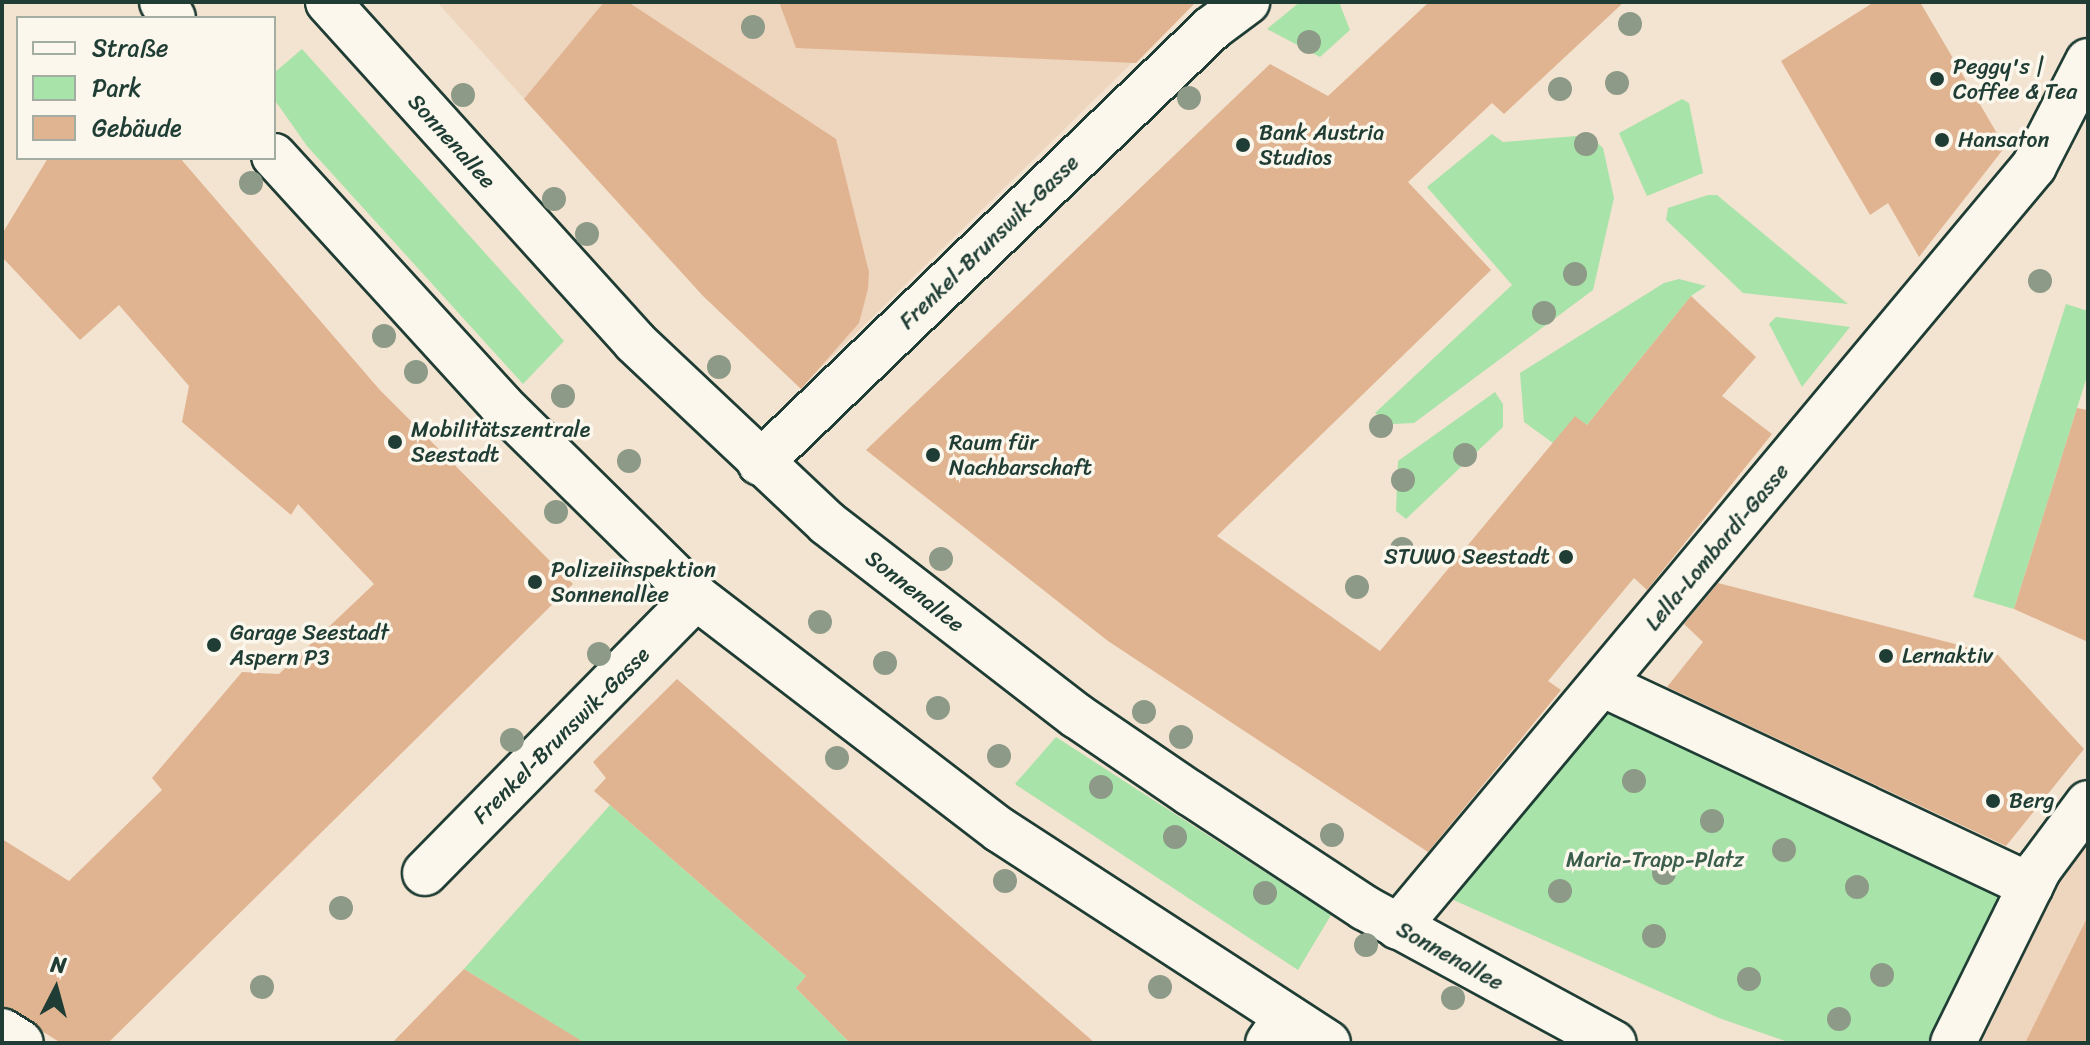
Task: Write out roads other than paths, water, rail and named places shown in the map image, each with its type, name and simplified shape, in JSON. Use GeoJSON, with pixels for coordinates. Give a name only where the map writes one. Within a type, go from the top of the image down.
{"type":"FeatureCollection","features":[{"type":"Feature","properties":{"kind":"street","name":"Sonnenallee"},"geometry":{"type":"LineString","coordinates":[[328,2],[635,342],[827,523],[1077,716],[1398,927],[1614,1043]]}},
{"type":"Feature","properties":{"kind":"street","name":"Frenkel-Brunswik-Gasse"},"geometry":{"type":"LineString","coordinates":[[760,463],[1233,12]]}},
{"type":"Feature","properties":{"kind":"street","name":"Lella-Lombardi-Gasse"},"geometry":{"type":"LineString","coordinates":[[1398,927],[2034,166],[2088,61]]}},
{"type":"Feature","properties":{"kind":"street"},"geometry":{"type":"LineString","coordinates":[[276,158],[501,405],[696,597],[1000,830],[1277,1031],[1328,1043]]}},
{"type":"Feature","properties":{"kind":"street","name":"Frenkel-Brunswik-Gasse"},"geometry":{"type":"LineString","coordinates":[[425,873],[696,597]]}},
{"type":"Feature","properties":{"kind":"street"},"geometry":{"type":"LineString","coordinates":[[1602,684],[2031,886]]}},
{"type":"Feature","properties":{"kind":"street"},"geometry":{"type":"LineString","coordinates":[[1953,1043],[2031,886],[2088,803]]}},
{"type":"Feature","properties":{"kind":"street"},"geometry":{"type":"LineString","coordinates":[[2,1031],[21,1043]]}},
{"type":"Feature","properties":{"kind":"place","name":"Peggy's | Coffee & Tea"},"geometry":{"type":"Point","coordinates":[1937,79]}},
{"type":"Feature","properties":{"kind":"place","name":"Hansaton"},"geometry":{"type":"Point","coordinates":[1942,140]}},
{"type":"Feature","properties":{"kind":"place","name":"Bank Austria Studios"},"geometry":{"type":"Point","coordinates":[1243,145]}},
{"type":"Feature","properties":{"kind":"place","name":"Mobilitätszentrale Seestadt"},"geometry":{"type":"Point","coordinates":[395,442]}},
{"type":"Feature","properties":{"kind":"place","name":"Raum für Nachbarschaft"},"geometry":{"type":"Point","coordinates":[933,455]}},
{"type":"Feature","properties":{"kind":"place","name":"STUWO Seestadt"},"geometry":{"type":"Point","coordinates":[1566,557]}},
{"type":"Feature","properties":{"kind":"place","name":"Polizeiinspektion Sonnenallee"},"geometry":{"type":"Point","coordinates":[535,582]}},
{"type":"Feature","properties":{"kind":"place","name":"Garage Seestadt Aspern P3"},"geometry":{"type":"Point","coordinates":[214,645]}},
{"type":"Feature","properties":{"kind":"place","name":"Lernaktiv"},"geometry":{"type":"Point","coordinates":[1886,656]}},
{"type":"Feature","properties":{"kind":"place","name":"Berg"},"geometry":{"type":"Point","coordinates":[1993,801]}},
{"type":"Feature","properties":{"kind":"park label","name":"Maria-Trapp-Platz"},"geometry":{"type":"Point","coordinates":[1655,860]}}]}
